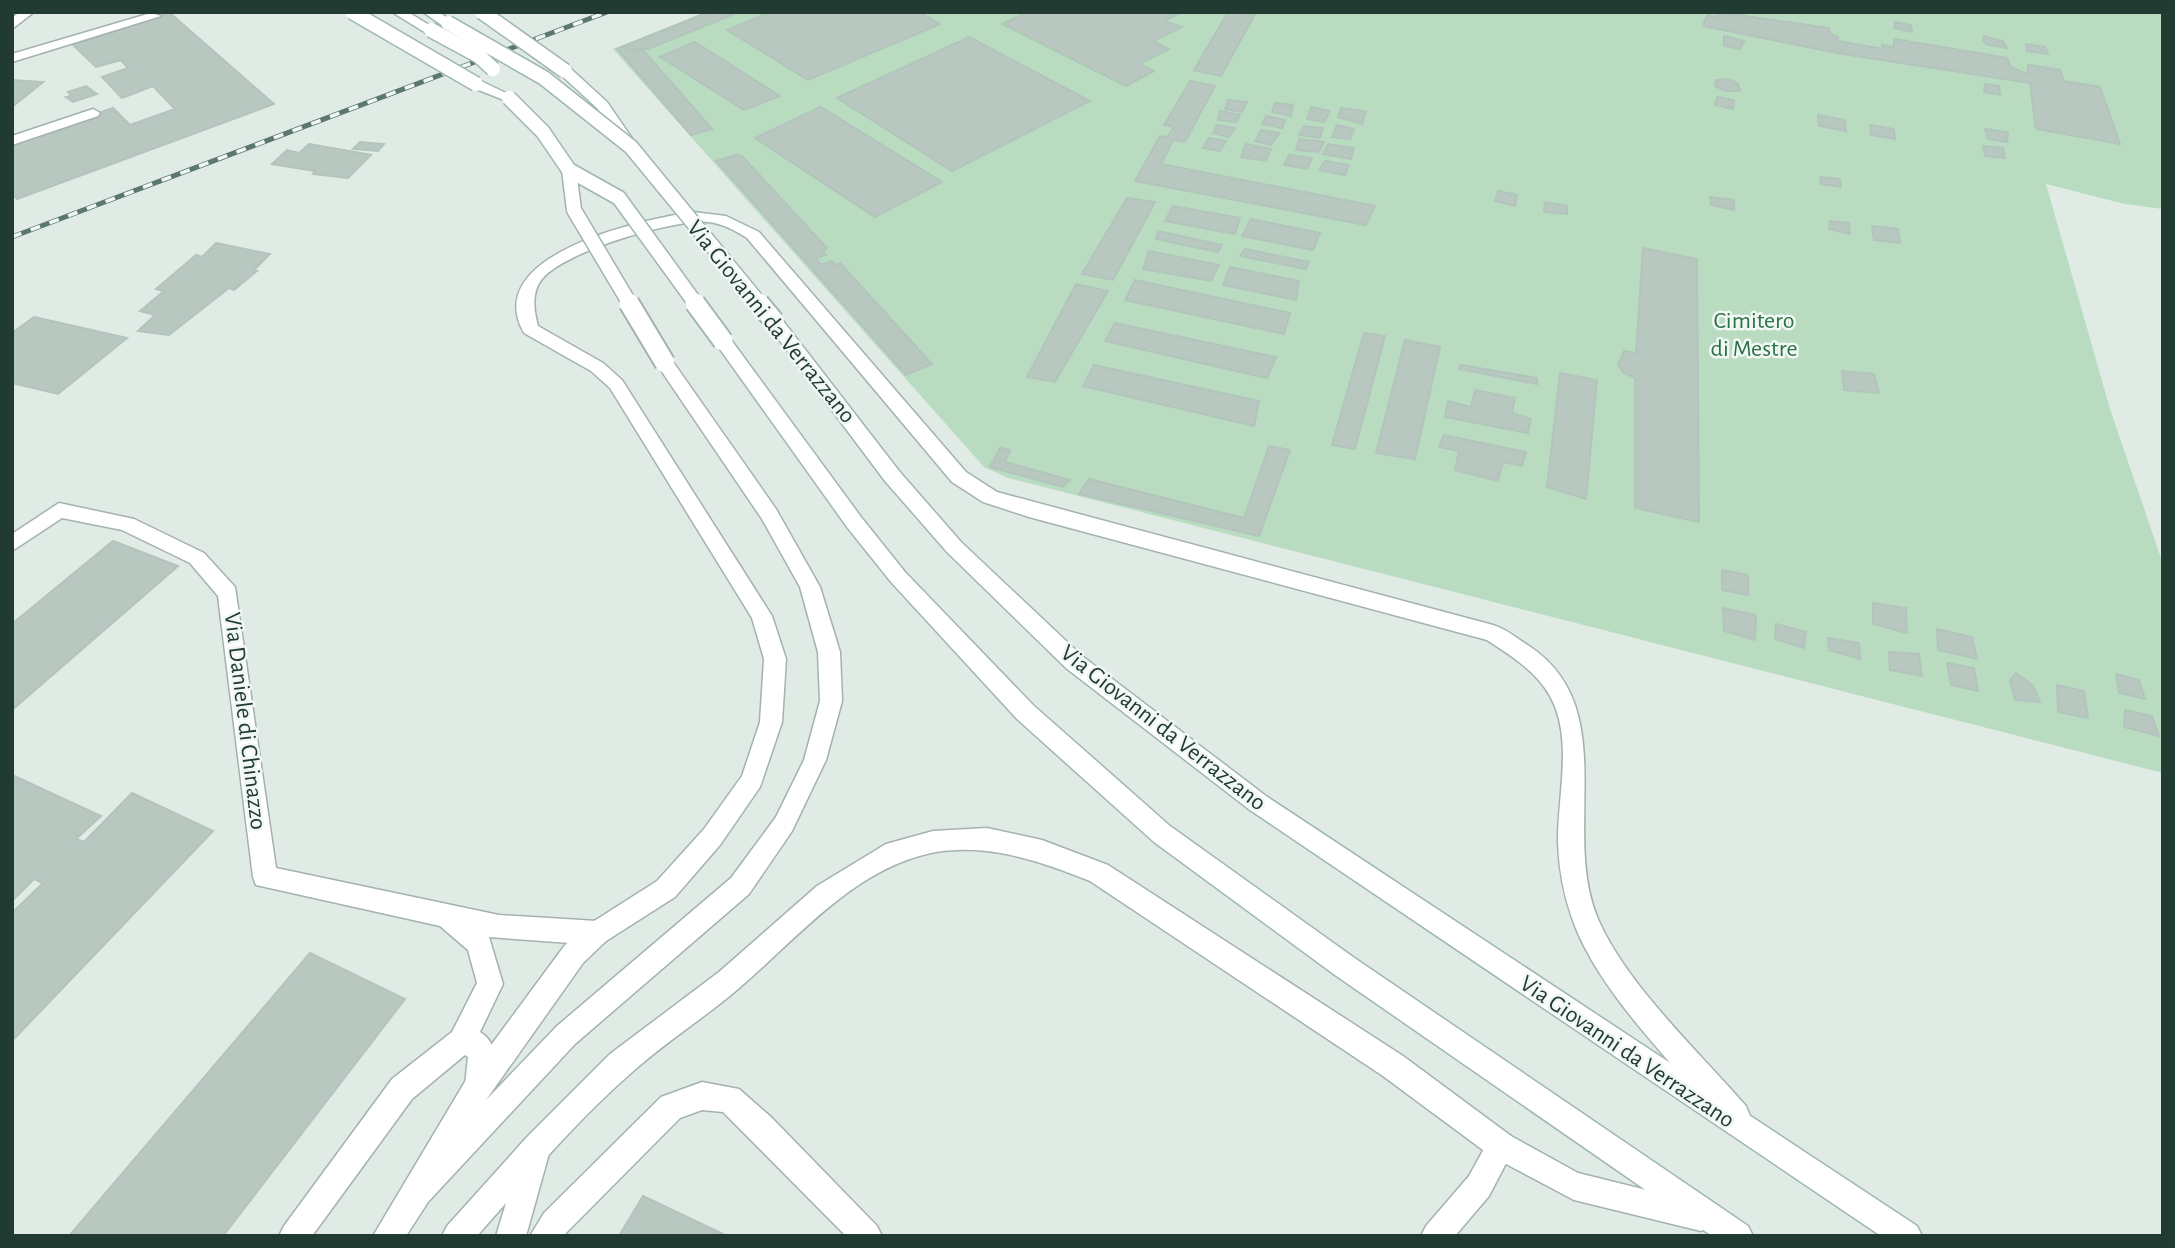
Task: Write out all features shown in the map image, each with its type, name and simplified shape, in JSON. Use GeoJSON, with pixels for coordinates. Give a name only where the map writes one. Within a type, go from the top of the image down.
{"type":"FeatureCollection","features":[{"type":"Feature","properties":{"kind":"street"},"geometry":{"type":"LineString","coordinates":[[12,25],[28,12]]}},
{"type":"Feature","properties":{"kind":"street"},"geometry":{"type":"LineString","coordinates":[[352,12],[477,83],[509,98]]}},
{"type":"Feature","properties":{"kind":"street","name":"Via Giovanni da Verrazzano"},"geometry":{"type":"LineString","coordinates":[[398,12],[479,56],[493,69],[509,98],[543,132],[569,170],[619,198],[822,474],[854,522],[907,586],[1025,712],[1162,834],[1377,989],[1738,1236]]}},
{"type":"Feature","properties":{"kind":"street","name":"Via Giovanni da Verrazzano"},"geometry":{"type":"LineString","coordinates":[[429,12],[544,78],[631,147],[774,321],[892,476],[954,547],[1074,662],[1258,803],[1907,1236]]}},
{"type":"Feature","properties":{"kind":"street"},"geometry":{"type":"LineString","coordinates":[[482,12],[544,53],[593,96],[631,147]]}},
{"type":"Feature","properties":{"kind":"street"},"geometry":{"type":"LineString","coordinates":[[12,58],[155,16]]}},
{"type":"Feature","properties":{"kind":"street"},"geometry":{"type":"LineString","coordinates":[[12,141],[93,113]]}},
{"type":"Feature","properties":{"kind":"street"},"geometry":{"type":"LineString","coordinates":[[418,1192],[566,1035],[740,886],[784,824],[816,760],[831,701],[829,652],[810,587],[769,514],[664,363],[574,209],[569,170]]}},
{"type":"Feature","properties":{"kind":"street"},"geometry":{"type":"LineString","coordinates":[[388,1236],[418,1192],[479,1085],[557,975],[597,933],[666,889],[712,837],[752,780],[771,722],[775,659],[762,616],[617,384],[597,367],[530,329],[523,308],[527,290],[537,272],[563,255],[682,217],[710,217],[736,224],[753,236],[959,477],[990,497],[1040,513],[1482,630],[1523,648],[1557,688],[1568,709],[1575,738],[1570,863],[1586,922],[1617,972],[1751,1134]]}},
{"type":"Feature","properties":{"kind":"street","name":"Via Daniele di Chinazzo"},"geometry":{"type":"LineString","coordinates":[[12,544],[59,510],[127,524],[197,558],[228,593],[265,877],[499,927],[597,933]]}},
{"type":"Feature","properties":{"kind":"street"},"geometry":{"type":"LineString","coordinates":[[457,1236],[537,1147],[620,1064],[728,981],[826,894],[886,855],[933,842],[987,839],[1042,851],[1099,873],[1393,1066],[1501,1146],[1574,1186],[1711,1218]]}},
{"type":"Feature","properties":{"kind":"street","name":"Via Daniele di Chinazzo"},"geometry":{"type":"LineString","coordinates":[[444,916],[479,943],[490,984],[461,1041]]}},
{"type":"Feature","properties":{"kind":"street"},"geometry":{"type":"LineString","coordinates":[[294,1236],[402,1089],[461,1041],[474,1043],[482,1052],[479,1085]]}},
{"type":"Feature","properties":{"kind":"street"},"geometry":{"type":"LineString","coordinates":[[545,1236],[554,1223],[671,1107],[702,1096],[729,1099],[761,1127],[867,1236]]}},
{"type":"Feature","properties":{"kind":"street"},"geometry":{"type":"LineString","coordinates":[[1436,1236],[1479,1186],[1501,1146]]}},
{"type":"Feature","properties":{"kind":"street"},"geometry":{"type":"LineString","coordinates":[[511,1236],[537,1147]]}},
{"type":"Feature","properties":{"kind":"green space","name":"Cimitero di Mestre"},"geometry":{"type":"Polygon","coordinates":[[[705,12],[2163,12],[2163,209],[2125,204],[2046,184],[2110,409],[2163,564],[2163,773],[1008,478],[984,467],[613,49],[705,12]]]}},
{"type":"Feature","properties":{"kind":"building"},"geometry":{"type":"Polygon","coordinates":[[[709,12],[739,12],[648,49],[628,49],[644,51],[712,129],[691,135],[617,49],[709,12]]]}},
{"type":"Feature","properties":{"kind":"building"},"geometry":{"type":"Polygon","coordinates":[[[771,12],[919,12],[940,24],[808,80],[727,30],[771,12]]]}},
{"type":"Feature","properties":{"kind":"building"},"geometry":{"type":"Polygon","coordinates":[[[1027,12],[1182,12],[1164,21],[1182,27],[1153,41],[1169,49],[1139,64],[1154,71],[1126,86],[1002,24],[1027,12]]]}},
{"type":"Feature","properties":{"kind":"building"},"geometry":{"type":"Polygon","coordinates":[[[1228,12],[1255,14],[1221,76],[1194,70],[1228,12]]]}},
{"type":"Feature","properties":{"kind":"building"},"geometry":{"type":"Polygon","coordinates":[[[1717,12],[1829,28],[1830,34],[1838,37],[1838,41],[1883,49],[1882,45],[1894,47],[1894,39],[2007,58],[2011,67],[2022,72],[2028,73],[2028,65],[2060,70],[2064,81],[2100,87],[2120,144],[2036,129],[2030,83],[1837,53],[1703,26],[1707,15],[1717,17],[1717,12]]]}},
{"type":"Feature","properties":{"kind":"building"},"geometry":{"type":"Polygon","coordinates":[[[170,13],[274,104],[17,199],[12,193],[12,144],[113,108],[130,125],[175,109],[153,86],[122,98],[102,77],[128,68],[121,60],[96,67],[73,45],[170,13]]]}},
{"type":"Feature","properties":{"kind":"building"},"geometry":{"type":"Polygon","coordinates":[[[1895,22],[1911,25],[1912,32],[1894,28],[1895,22]]]}},
{"type":"Feature","properties":{"kind":"building"},"geometry":{"type":"Polygon","coordinates":[[[1724,36],[1744,41],[1740,49],[1724,46],[1724,36]]]}},
{"type":"Feature","properties":{"kind":"building"},"geometry":{"type":"Polygon","coordinates":[[[1984,36],[2003,41],[2007,48],[1988,45],[1983,41],[1984,36]]]}},
{"type":"Feature","properties":{"kind":"building"},"geometry":{"type":"Polygon","coordinates":[[[969,37],[1090,101],[952,171],[837,98],[969,37]]]}},
{"type":"Feature","properties":{"kind":"building"},"geometry":{"type":"Polygon","coordinates":[[[695,42],[780,96],[744,110],[660,57],[695,42]]]}},
{"type":"Feature","properties":{"kind":"building"},"geometry":{"type":"Polygon","coordinates":[[[2026,44],[2045,47],[2048,54],[2027,51],[2026,44]]]}},
{"type":"Feature","properties":{"kind":"building"},"geometry":{"type":"Polygon","coordinates":[[[1729,79],[1738,84],[1740,91],[1725,91],[1715,86],[1716,80],[1729,79]]]}},
{"type":"Feature","properties":{"kind":"building"},"geometry":{"type":"Polygon","coordinates":[[[12,80],[43,82],[12,107],[12,80]]]}},
{"type":"Feature","properties":{"kind":"building"},"geometry":{"type":"Polygon","coordinates":[[[1190,81],[1215,86],[1185,142],[1173,140],[1161,164],[1375,206],[1366,225],[1135,181],[1160,136],[1167,137],[1174,127],[1164,125],[1190,81]]]}},
{"type":"Feature","properties":{"kind":"building"},"geometry":{"type":"Polygon","coordinates":[[[1985,84],[1999,86],[2000,95],[1984,92],[1985,84]]]}},
{"type":"Feature","properties":{"kind":"building"},"geometry":{"type":"Polygon","coordinates":[[[86,86],[97,94],[73,102],[66,97],[72,96],[68,92],[86,86]]]}},
{"type":"Feature","properties":{"kind":"building"},"geometry":{"type":"Polygon","coordinates":[[[1717,97],[1734,100],[1733,109],[1715,105],[1717,97]]]}},
{"type":"Feature","properties":{"kind":"building"},"geometry":{"type":"Polygon","coordinates":[[[1228,100],[1247,102],[1242,112],[1225,109],[1228,100]]]}},
{"type":"Feature","properties":{"kind":"building"},"geometry":{"type":"Polygon","coordinates":[[[1275,103],[1293,105],[1291,116],[1272,112],[1275,103]]]}},
{"type":"Feature","properties":{"kind":"building"},"geometry":{"type":"Polygon","coordinates":[[[821,107],[942,182],[875,217],[755,138],[821,107]]]}},
{"type":"Feature","properties":{"kind":"building"},"geometry":{"type":"Polygon","coordinates":[[[1311,107],[1330,111],[1324,122],[1307,119],[1311,107]]]}},
{"type":"Feature","properties":{"kind":"building"},"geometry":{"type":"Polygon","coordinates":[[[1341,108],[1366,111],[1362,124],[1338,117],[1341,108]]]}},
{"type":"Feature","properties":{"kind":"building"},"geometry":{"type":"Polygon","coordinates":[[[1220,111],[1240,115],[1236,122],[1218,120],[1220,111]]]}},
{"type":"Feature","properties":{"kind":"building"},"geometry":{"type":"Polygon","coordinates":[[[1818,115],[1845,120],[1846,131],[1819,126],[1818,115]]]}},
{"type":"Feature","properties":{"kind":"building"},"geometry":{"type":"Polygon","coordinates":[[[1266,116],[1285,120],[1282,128],[1262,124],[1266,116]]]}},
{"type":"Feature","properties":{"kind":"building"},"geometry":{"type":"Polygon","coordinates":[[[1217,125],[1235,128],[1229,137],[1213,133],[1217,125]]]}},
{"type":"Feature","properties":{"kind":"building"},"geometry":{"type":"Polygon","coordinates":[[[1337,125],[1354,129],[1350,139],[1332,137],[1337,125]]]}},
{"type":"Feature","properties":{"kind":"building"},"geometry":{"type":"Polygon","coordinates":[[[1870,125],[1894,129],[1895,139],[1871,135],[1870,125]]]}},
{"type":"Feature","properties":{"kind":"building"},"geometry":{"type":"Polygon","coordinates":[[[1304,126],[1323,128],[1320,138],[1299,135],[1304,126]]]}},
{"type":"Feature","properties":{"kind":"building"},"geometry":{"type":"Polygon","coordinates":[[[1985,129],[2008,132],[2007,142],[1988,139],[1985,129]]]}},
{"type":"Feature","properties":{"kind":"building"},"geometry":{"type":"Polygon","coordinates":[[[1261,130],[1279,133],[1271,145],[1255,141],[1261,130]]]}},
{"type":"Feature","properties":{"kind":"building"},"geometry":{"type":"Polygon","coordinates":[[[1209,138],[1226,141],[1220,151],[1203,148],[1209,138]]]}},
{"type":"Feature","properties":{"kind":"building"},"geometry":{"type":"Polygon","coordinates":[[[1299,139],[1324,142],[1319,152],[1296,150],[1299,139]]]}},
{"type":"Feature","properties":{"kind":"building"},"geometry":{"type":"Polygon","coordinates":[[[360,142],[384,144],[378,151],[353,149],[360,142]]]}},
{"type":"Feature","properties":{"kind":"building"},"geometry":{"type":"Polygon","coordinates":[[[309,144],[371,155],[348,178],[313,174],[315,171],[272,164],[287,150],[299,153],[309,144]]]}},
{"type":"Feature","properties":{"kind":"building"},"geometry":{"type":"Polygon","coordinates":[[[1246,144],[1271,149],[1266,161],[1241,157],[1246,144]]]}},
{"type":"Feature","properties":{"kind":"building"},"geometry":{"type":"Polygon","coordinates":[[[1328,144],[1354,148],[1351,159],[1323,154],[1328,144]]]}},
{"type":"Feature","properties":{"kind":"building"},"geometry":{"type":"Polygon","coordinates":[[[1983,146],[2003,148],[2005,158],[1985,156],[1983,146]]]}},
{"type":"Feature","properties":{"kind":"building"},"geometry":{"type":"Polygon","coordinates":[[[736,155],[742,156],[827,248],[823,251],[826,255],[816,258],[821,265],[832,261],[836,265],[840,263],[932,364],[906,375],[716,161],[736,155]]]}},
{"type":"Feature","properties":{"kind":"building"},"geometry":{"type":"Polygon","coordinates":[[[1289,155],[1312,158],[1307,169],[1284,165],[1289,155]]]}},
{"type":"Feature","properties":{"kind":"building"},"geometry":{"type":"Polygon","coordinates":[[[1325,161],[1349,165],[1345,175],[1319,170],[1325,161]]]}},
{"type":"Feature","properties":{"kind":"building"},"geometry":{"type":"Polygon","coordinates":[[[1820,177],[1840,179],[1841,187],[1821,184],[1820,177]]]}},
{"type":"Feature","properties":{"kind":"building"},"geometry":{"type":"Polygon","coordinates":[[[1498,191],[1517,195],[1515,206],[1495,201],[1498,191]]]}},
{"type":"Feature","properties":{"kind":"building"},"geometry":{"type":"Polygon","coordinates":[[[1710,197],[1734,200],[1734,210],[1711,205],[1710,197]]]}},
{"type":"Feature","properties":{"kind":"building"},"geometry":{"type":"Polygon","coordinates":[[[1127,198],[1155,202],[1113,280],[1082,274],[1127,198]]]}},
{"type":"Feature","properties":{"kind":"building"},"geometry":{"type":"Polygon","coordinates":[[[1545,202],[1567,206],[1567,214],[1544,212],[1545,202]]]}},
{"type":"Feature","properties":{"kind":"building"},"geometry":{"type":"Polygon","coordinates":[[[1173,206],[1240,218],[1235,234],[1165,221],[1173,206]]]}},
{"type":"Feature","properties":{"kind":"building"},"geometry":{"type":"Polygon","coordinates":[[[1251,219],[1320,233],[1313,250],[1242,236],[1251,219]]]}},
{"type":"Feature","properties":{"kind":"building"},"geometry":{"type":"Polygon","coordinates":[[[1830,221],[1849,223],[1850,234],[1829,229],[1830,221]]]}},
{"type":"Feature","properties":{"kind":"building"},"geometry":{"type":"Polygon","coordinates":[[[1872,226],[1898,229],[1900,243],[1874,240],[1872,226]]]}},
{"type":"Feature","properties":{"kind":"building"},"geometry":{"type":"Polygon","coordinates":[[[1158,231],[1222,245],[1218,252],[1156,239],[1158,231]]]}},
{"type":"Feature","properties":{"kind":"building"},"geometry":{"type":"Polygon","coordinates":[[[216,243],[270,254],[254,270],[257,271],[234,290],[229,288],[169,335],[138,331],[155,315],[140,311],[164,291],[156,289],[196,255],[202,257],[216,243]]]}},
{"type":"Feature","properties":{"kind":"building"},"geometry":{"type":"Polygon","coordinates":[[[1643,248],[1697,259],[1699,522],[1635,508],[1635,378],[1624,373],[1618,365],[1624,351],[1636,353],[1643,248]]]}},
{"type":"Feature","properties":{"kind":"building"},"geometry":{"type":"Polygon","coordinates":[[[1245,249],[1309,262],[1306,269],[1240,256],[1245,249]]]}},
{"type":"Feature","properties":{"kind":"building"},"geometry":{"type":"Polygon","coordinates":[[[1149,251],[1219,265],[1211,281],[1143,269],[1149,251]]]}},
{"type":"Feature","properties":{"kind":"building"},"geometry":{"type":"Polygon","coordinates":[[[1230,267],[1299,281],[1296,300],[1223,285],[1230,267]]]}},
{"type":"Feature","properties":{"kind":"building"},"geometry":{"type":"Polygon","coordinates":[[[1135,280],[1290,313],[1284,334],[1125,300],[1135,280]]]}},
{"type":"Feature","properties":{"kind":"building"},"geometry":{"type":"Polygon","coordinates":[[[1076,284],[1108,291],[1055,382],[1027,377],[1076,284]]]}},
{"type":"Feature","properties":{"kind":"building"},"geometry":{"type":"Polygon","coordinates":[[[34,317],[127,338],[58,394],[12,383],[12,333],[34,317]]]}},
{"type":"Feature","properties":{"kind":"building"},"geometry":{"type":"Polygon","coordinates":[[[1115,323],[1276,357],[1267,378],[1105,341],[1115,323]]]}},
{"type":"Feature","properties":{"kind":"building"},"geometry":{"type":"Polygon","coordinates":[[[1364,333],[1385,336],[1355,449],[1332,445],[1364,333]]]}},
{"type":"Feature","properties":{"kind":"building"},"geometry":{"type":"Polygon","coordinates":[[[1405,340],[1440,347],[1415,459],[1376,453],[1405,340]]]}},
{"type":"Feature","properties":{"kind":"building"},"geometry":{"type":"Polygon","coordinates":[[[1094,365],[1259,401],[1254,426],[1083,386],[1094,365]]]}},
{"type":"Feature","properties":{"kind":"building"},"geometry":{"type":"Polygon","coordinates":[[[1461,365],[1537,378],[1537,384],[1459,369],[1461,365]]]}},
{"type":"Feature","properties":{"kind":"building"},"geometry":{"type":"Polygon","coordinates":[[[1842,371],[1874,374],[1879,393],[1844,390],[1842,371]]]}},
{"type":"Feature","properties":{"kind":"building"},"geometry":{"type":"Polygon","coordinates":[[[1560,373],[1597,380],[1586,499],[1547,487],[1560,373]]]}},
{"type":"Feature","properties":{"kind":"building"},"geometry":{"type":"Polygon","coordinates":[[[1475,390],[1515,398],[1512,413],[1531,419],[1528,433],[1445,417],[1448,401],[1471,407],[1475,390]]]}},
{"type":"Feature","properties":{"kind":"building"},"geometry":{"type":"Polygon","coordinates":[[[1444,435],[1526,452],[1522,466],[1503,462],[1498,481],[1455,470],[1459,451],[1439,447],[1444,435]]]}},
{"type":"Feature","properties":{"kind":"building"},"geometry":{"type":"Polygon","coordinates":[[[1269,446],[1290,450],[1259,536],[1079,494],[1089,479],[1244,518],[1269,446]]]}},
{"type":"Feature","properties":{"kind":"building"},"geometry":{"type":"Polygon","coordinates":[[[1000,448],[1010,450],[1005,462],[1070,480],[1063,487],[990,467],[1000,448]]]}},
{"type":"Feature","properties":{"kind":"building"},"geometry":{"type":"Polygon","coordinates":[[[113,541],[178,566],[12,710],[12,624],[113,541]]]}},
{"type":"Feature","properties":{"kind":"building"},"geometry":{"type":"Polygon","coordinates":[[[1722,570],[1748,575],[1748,595],[1722,590],[1722,570]]]}},
{"type":"Feature","properties":{"kind":"building"},"geometry":{"type":"Polygon","coordinates":[[[1873,603],[1906,608],[1907,633],[1873,624],[1873,603]]]}},
{"type":"Feature","properties":{"kind":"building"},"geometry":{"type":"Polygon","coordinates":[[[1723,608],[1756,615],[1755,640],[1724,631],[1723,608]]]}},
{"type":"Feature","properties":{"kind":"building"},"geometry":{"type":"Polygon","coordinates":[[[1776,624],[1806,632],[1804,648],[1775,639],[1776,624]]]}},
{"type":"Feature","properties":{"kind":"building"},"geometry":{"type":"Polygon","coordinates":[[[1937,629],[1972,637],[1977,659],[1938,650],[1937,629]]]}},
{"type":"Feature","properties":{"kind":"building"},"geometry":{"type":"Polygon","coordinates":[[[1828,638],[1859,643],[1860,659],[1829,650],[1828,638]]]}},
{"type":"Feature","properties":{"kind":"building"},"geometry":{"type":"Polygon","coordinates":[[[1889,652],[1919,654],[1922,676],[1890,670],[1889,652]]]}},
{"type":"Feature","properties":{"kind":"building"},"geometry":{"type":"Polygon","coordinates":[[[1947,663],[1974,668],[1978,691],[1951,685],[1947,663]]]}},
{"type":"Feature","properties":{"kind":"building"},"geometry":{"type":"Polygon","coordinates":[[[2016,673],[2033,686],[2040,702],[2015,700],[2010,680],[2016,673]]]}},
{"type":"Feature","properties":{"kind":"building"},"geometry":{"type":"Polygon","coordinates":[[[2116,674],[2139,680],[2145,699],[2119,693],[2116,674]]]}},
{"type":"Feature","properties":{"kind":"building"},"geometry":{"type":"Polygon","coordinates":[[[2057,685],[2084,691],[2088,718],[2058,712],[2057,685]]]}},
{"type":"Feature","properties":{"kind":"building"},"geometry":{"type":"Polygon","coordinates":[[[2125,710],[2152,716],[2159,736],[2124,727],[2125,710]]]}},
{"type":"Feature","properties":{"kind":"building"},"geometry":{"type":"Polygon","coordinates":[[[12,775],[101,816],[76,839],[84,842],[132,793],[213,831],[12,1041],[12,913],[43,883],[34,879],[12,901],[12,775]]]}},
{"type":"Feature","properties":{"kind":"building"},"geometry":{"type":"Polygon","coordinates":[[[310,953],[405,999],[223,1236],[69,1236],[310,953]]]}},
{"type":"Feature","properties":{"kind":"building"},"geometry":{"type":"Polygon","coordinates":[[[643,1196],[727,1236],[619,1236],[643,1196]]]}},
{"type":"Feature","properties":{"kind":"railway"},"geometry":{"type":"LineString","coordinates":[[12,237],[607,12]]}}]}
